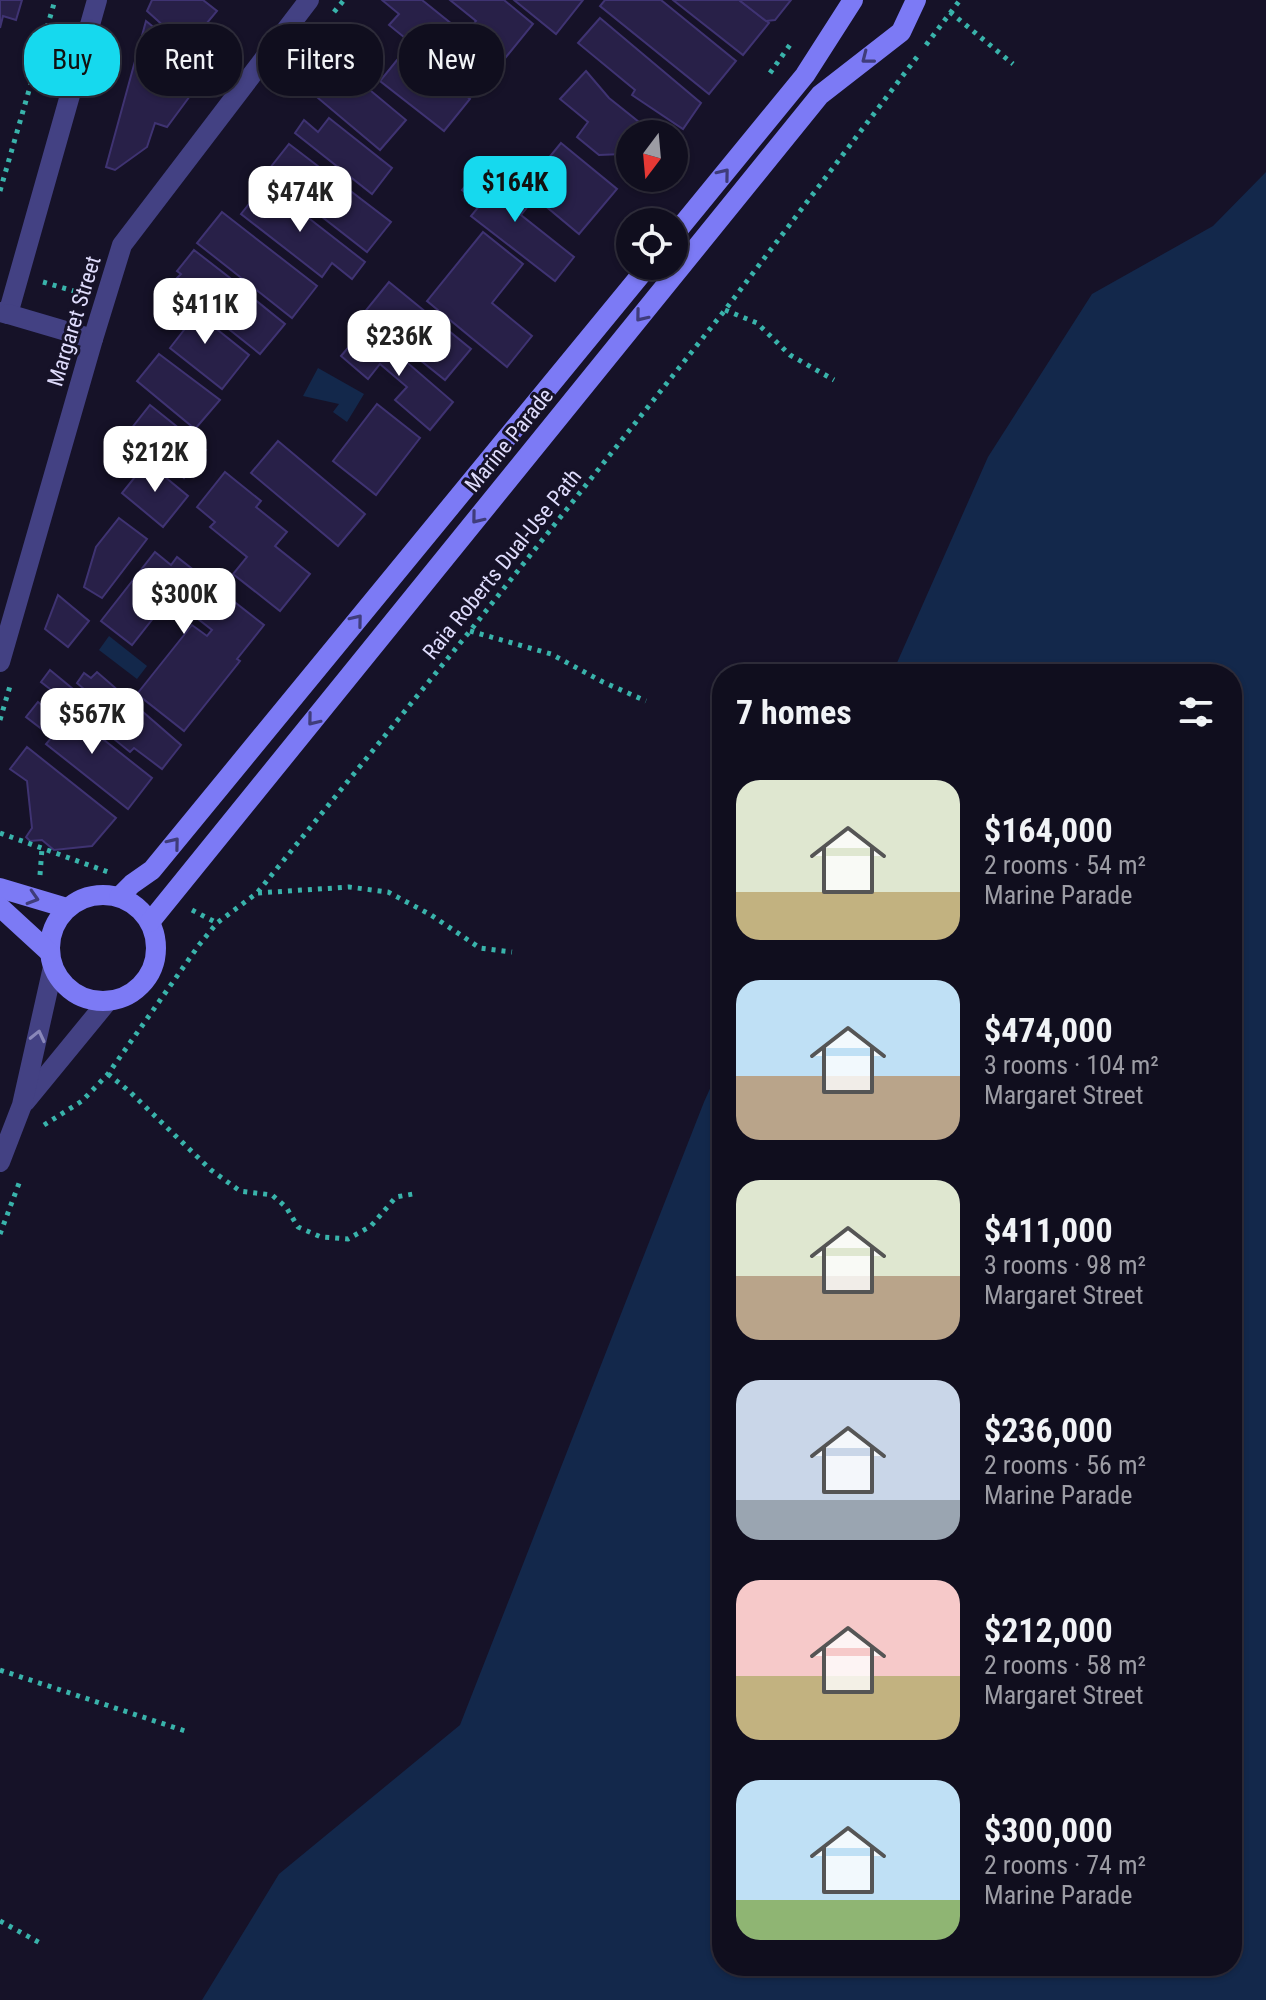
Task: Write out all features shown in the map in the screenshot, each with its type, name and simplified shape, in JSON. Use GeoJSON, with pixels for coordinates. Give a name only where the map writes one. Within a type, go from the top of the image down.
{"type":"FeatureCollection","features":[{"type":"Feature","properties":{"kind":"street"},"geometry":{"type":"LineString","coordinates":[[93,339],[4,313],[97,0]]}},
{"type":"Feature","properties":{"kind":"street","name":"Margaret Street"},"geometry":{"type":"LineString","coordinates":[[0,662],[122,245],[309,0]]}},
{"type":"Feature","properties":{"kind":"street"},"geometry":{"type":"LineString","coordinates":[[688,218],[805,75],[853,0]]}},
{"type":"Feature","properties":{"kind":"street","name":"Marine Parade"},"geometry":{"type":"LineString","coordinates":[[150,922],[820,95],[901,32],[916,0]]}},
{"type":"Feature","properties":{"kind":"street","name":"Marine Parade"},"geometry":{"type":"LineString","coordinates":[[119,897],[152,870],[637,280]]}},
{"type":"Feature","properties":{"kind":"street"},"geometry":{"type":"LineString","coordinates":[[0,888],[67,908]]}},
{"type":"Feature","properties":{"kind":"street"},"geometry":{"type":"LineString","coordinates":[[0,907],[51,960],[61,981],[71,991],[88,999],[107,1002],[138,988],[150,974],[156,957],[156,939],[150,922],[141,911],[119,897],[101,894],[82,898],[67,908],[55,923],[50,937],[51,960],[22,1105],[0,1162]]}},
{"type":"Feature","properties":{"kind":"street"},"geometry":{"type":"LineString","coordinates":[[22,1105],[107,1002]]}},
{"type":"Feature","properties":{"kind":"path"},"geometry":{"type":"LineString","coordinates":[[0,191],[55,0]]}},
{"type":"Feature","properties":{"kind":"path","name":"Raia Roberts Dual-Use Path"},"geometry":{"type":"LineString","coordinates":[[45,1123],[82,1101],[108,1074],[217,923],[257,893],[725,310],[960,0]]}},
{"type":"Feature","properties":{"kind":"path"},"geometry":{"type":"LineString","coordinates":[[950,12],[1013,64]]}},
{"type":"Feature","properties":{"kind":"path"},"geometry":{"type":"LineString","coordinates":[[725,310],[757,323],[790,355],[834,380]]}},
{"type":"Feature","properties":{"kind":"path"},"geometry":{"type":"LineString","coordinates":[[470,631],[551,654],[646,701]]}},
{"type":"Feature","properties":{"kind":"path"},"geometry":{"type":"LineString","coordinates":[[0,833],[117,875]]}},
{"type":"Feature","properties":{"kind":"path"},"geometry":{"type":"LineString","coordinates":[[257,893],[349,887],[388,892],[431,915],[480,948],[512,952]]}},
{"type":"Feature","properties":{"kind":"path"},"geometry":{"type":"LineString","coordinates":[[190,909],[217,923]]}},
{"type":"Feature","properties":{"kind":"path"},"geometry":{"type":"LineString","coordinates":[[108,1074],[211,1170],[240,1191],[272,1195],[286,1207],[298,1227],[321,1237],[348,1239],[371,1226],[396,1197],[413,1194]]}},
{"type":"Feature","properties":{"kind":"path"},"geometry":{"type":"LineString","coordinates":[[0,1670],[185,1731]]}},
{"type":"Feature","properties":{"kind":"path"},"geometry":{"type":"LineString","coordinates":[[0,1921],[42,1944]]}},
{"type":"Feature","properties":{"kind":"water"},"geometry":{"type":"Polygon","coordinates":[[[1266,172],[1266,2000],[202,2000],[279,1874],[460,1725],[712,1084],[712,1976],[1242,1976],[1242,664],[896,664],[988,457],[1092,294],[1213,226],[1266,172]]]}},
{"type":"Feature","properties":{"kind":"water"},"geometry":{"type":"Polygon","coordinates":[[[318,368],[364,394],[347,422],[333,412],[339,404],[303,396],[318,368]]]}},
{"type":"Feature","properties":{"kind":"water"},"geometry":{"type":"Polygon","coordinates":[[[109,636],[147,666],[137,679],[99,650],[109,636]]]}},
{"type":"Feature","properties":{"kind":"building"},"geometry":{"type":"Polygon","coordinates":[[[0,0],[22,0],[16,20],[3,16],[0,28],[0,0]]]}},
{"type":"Feature","properties":{"kind":"building"},"geometry":{"type":"Polygon","coordinates":[[[152,0],[203,0],[217,11],[206,24],[161,24],[147,11],[152,0]]]}},
{"type":"Feature","properties":{"kind":"building"},"geometry":{"type":"Polygon","coordinates":[[[382,0],[422,0],[452,24],[399,24],[399,33],[389,25],[399,14],[382,0]]]}},
{"type":"Feature","properties":{"kind":"building"},"geometry":{"type":"Polygon","coordinates":[[[450,0],[504,0],[533,24],[506,57],[504,24],[473,24],[476,21],[450,0]]]}},
{"type":"Feature","properties":{"kind":"building"},"geometry":{"type":"Polygon","coordinates":[[[514,0],[583,0],[556,34],[514,0]]]}},
{"type":"Feature","properties":{"kind":"building"},"geometry":{"type":"Polygon","coordinates":[[[605,0],[661,0],[736,61],[709,94],[600,6],[605,0]]]}},
{"type":"Feature","properties":{"kind":"building"},"geometry":{"type":"Polygon","coordinates":[[[673,0],[739,0],[769,23],[743,55],[673,0]]]}},
{"type":"Feature","properties":{"kind":"building"},"geometry":{"type":"Polygon","coordinates":[[[739,0],[791,0],[775,20],[766,21],[739,0]]]}},
{"type":"Feature","properties":{"kind":"building"},"geometry":{"type":"Polygon","coordinates":[[[600,18],[701,103],[688,122],[670,120],[632,95],[635,90],[578,43],[600,18]]]}},
{"type":"Feature","properties":{"kind":"building"},"geometry":{"type":"Polygon","coordinates":[[[136,58],[136,96],[190,96],[167,127],[155,123],[147,147],[115,170],[106,167],[136,58]]]}},
{"type":"Feature","properties":{"kind":"building"},"geometry":{"type":"Polygon","coordinates":[[[399,58],[399,96],[383,83],[383,77],[399,58]]]}},
{"type":"Feature","properties":{"kind":"building"},"geometry":{"type":"Polygon","coordinates":[[[586,71],[609,98],[636,120],[616,120],[616,154],[599,155],[577,137],[588,122],[560,99],[586,71]]]}},
{"type":"Feature","properties":{"kind":"building"},"geometry":{"type":"Polygon","coordinates":[[[377,96],[406,120],[380,150],[318,98],[377,96]]]}},
{"type":"Feature","properties":{"kind":"building"},"geometry":{"type":"Polygon","coordinates":[[[399,96],[466,96],[470,99],[444,131],[399,96]]]}},
{"type":"Feature","properties":{"kind":"building"},"geometry":{"type":"Polygon","coordinates":[[[329,118],[392,168],[372,194],[295,133],[304,120],[318,132],[329,118]]]}},
{"type":"Feature","properties":{"kind":"building"},"geometry":{"type":"Polygon","coordinates":[[[561,143],[616,190],[579,234],[524,188],[561,143]]]}},
{"type":"Feature","properties":{"kind":"building"},"geometry":{"type":"Polygon","coordinates":[[[289,144],[391,222],[367,252],[266,173],[289,144]]]}},
{"type":"Feature","properties":{"kind":"building"},"geometry":{"type":"Polygon","coordinates":[[[481,167],[529,205],[521,215],[574,257],[555,281],[471,216],[481,204],[462,190],[481,167]]]}},
{"type":"Feature","properties":{"kind":"building"},"geometry":{"type":"Polygon","coordinates":[[[265,184],[365,262],[352,279],[332,263],[322,277],[241,214],[265,184]]]}},
{"type":"Feature","properties":{"kind":"building"},"geometry":{"type":"Polygon","coordinates":[[[222,212],[317,286],[292,318],[197,243],[222,212]]]}},
{"type":"Feature","properties":{"kind":"building"},"geometry":{"type":"Polygon","coordinates":[[[483,232],[523,264],[492,303],[532,336],[507,367],[427,301],[483,232]]]}},
{"type":"Feature","properties":{"kind":"building"},"geometry":{"type":"Polygon","coordinates":[[[194,250],[230,278],[226,283],[239,294],[243,290],[285,324],[260,354],[225,326],[228,322],[214,311],[208,319],[192,305],[195,301],[180,290],[184,284],[177,278],[181,274],[177,271],[194,250]]]}},
{"type":"Feature","properties":{"kind":"building"},"geometry":{"type":"Polygon","coordinates":[[[389,282],[471,349],[445,380],[363,314],[389,282]]]}},
{"type":"Feature","properties":{"kind":"building"},"geometry":{"type":"Polygon","coordinates":[[[179,299],[249,355],[222,389],[170,348],[184,330],[165,316],[179,299]]]}},
{"type":"Feature","properties":{"kind":"building"},"geometry":{"type":"Polygon","coordinates":[[[366,327],[453,402],[430,430],[395,400],[407,387],[380,364],[368,379],[341,356],[366,327]]]}},
{"type":"Feature","properties":{"kind":"building"},"geometry":{"type":"Polygon","coordinates":[[[159,354],[220,400],[195,429],[137,381],[159,354]]]}},
{"type":"Feature","properties":{"kind":"building"},"geometry":{"type":"Polygon","coordinates":[[[377,404],[420,438],[376,495],[333,461],[377,404]]]}},
{"type":"Feature","properties":{"kind":"building"},"geometry":{"type":"Polygon","coordinates":[[[150,405],[206,450],[184,478],[127,434],[150,405]]]}},
{"type":"Feature","properties":{"kind":"building"},"geometry":{"type":"Polygon","coordinates":[[[278,441],[365,514],[338,546],[251,473],[278,441]]]}},
{"type":"Feature","properties":{"kind":"building"},"geometry":{"type":"Polygon","coordinates":[[[147,462],[188,496],[163,527],[122,493],[147,462]]]}},
{"type":"Feature","properties":{"kind":"building"},"geometry":{"type":"Polygon","coordinates":[[[225,472],[261,501],[256,507],[287,532],[275,546],[310,574],[280,611],[233,574],[247,557],[210,527],[215,522],[197,507],[225,472]]]}},
{"type":"Feature","properties":{"kind":"building"},"geometry":{"type":"Polygon","coordinates":[[[119,518],[147,539],[102,598],[84,587],[96,547],[119,518]]]}},
{"type":"Feature","properties":{"kind":"building"},"geometry":{"type":"Polygon","coordinates":[[[155,552],[171,565],[177,557],[264,625],[237,659],[240,661],[184,731],[137,694],[192,625],[207,636],[212,630],[170,597],[132,645],[101,621],[155,552]]]}},
{"type":"Feature","properties":{"kind":"building"},"geometry":{"type":"Polygon","coordinates":[[[58,595],[89,621],[68,647],[45,629],[58,595]]]}},
{"type":"Feature","properties":{"kind":"building"},"geometry":{"type":"Polygon","coordinates":[[[50,670],[73,689],[69,695],[75,699],[84,689],[77,683],[84,673],[91,678],[97,672],[181,745],[162,769],[134,748],[130,752],[109,735],[112,732],[41,682],[50,670]]]}},
{"type":"Feature","properties":{"kind":"building"},"geometry":{"type":"Polygon","coordinates":[[[38,702],[63,722],[70,713],[152,778],[128,809],[46,744],[52,737],[26,717],[38,702]]]}},
{"type":"Feature","properties":{"kind":"building"},"geometry":{"type":"Polygon","coordinates":[[[27,747],[116,818],[92,846],[54,850],[42,840],[30,841],[26,837],[32,828],[27,781],[10,769],[27,747]]]}}]}
